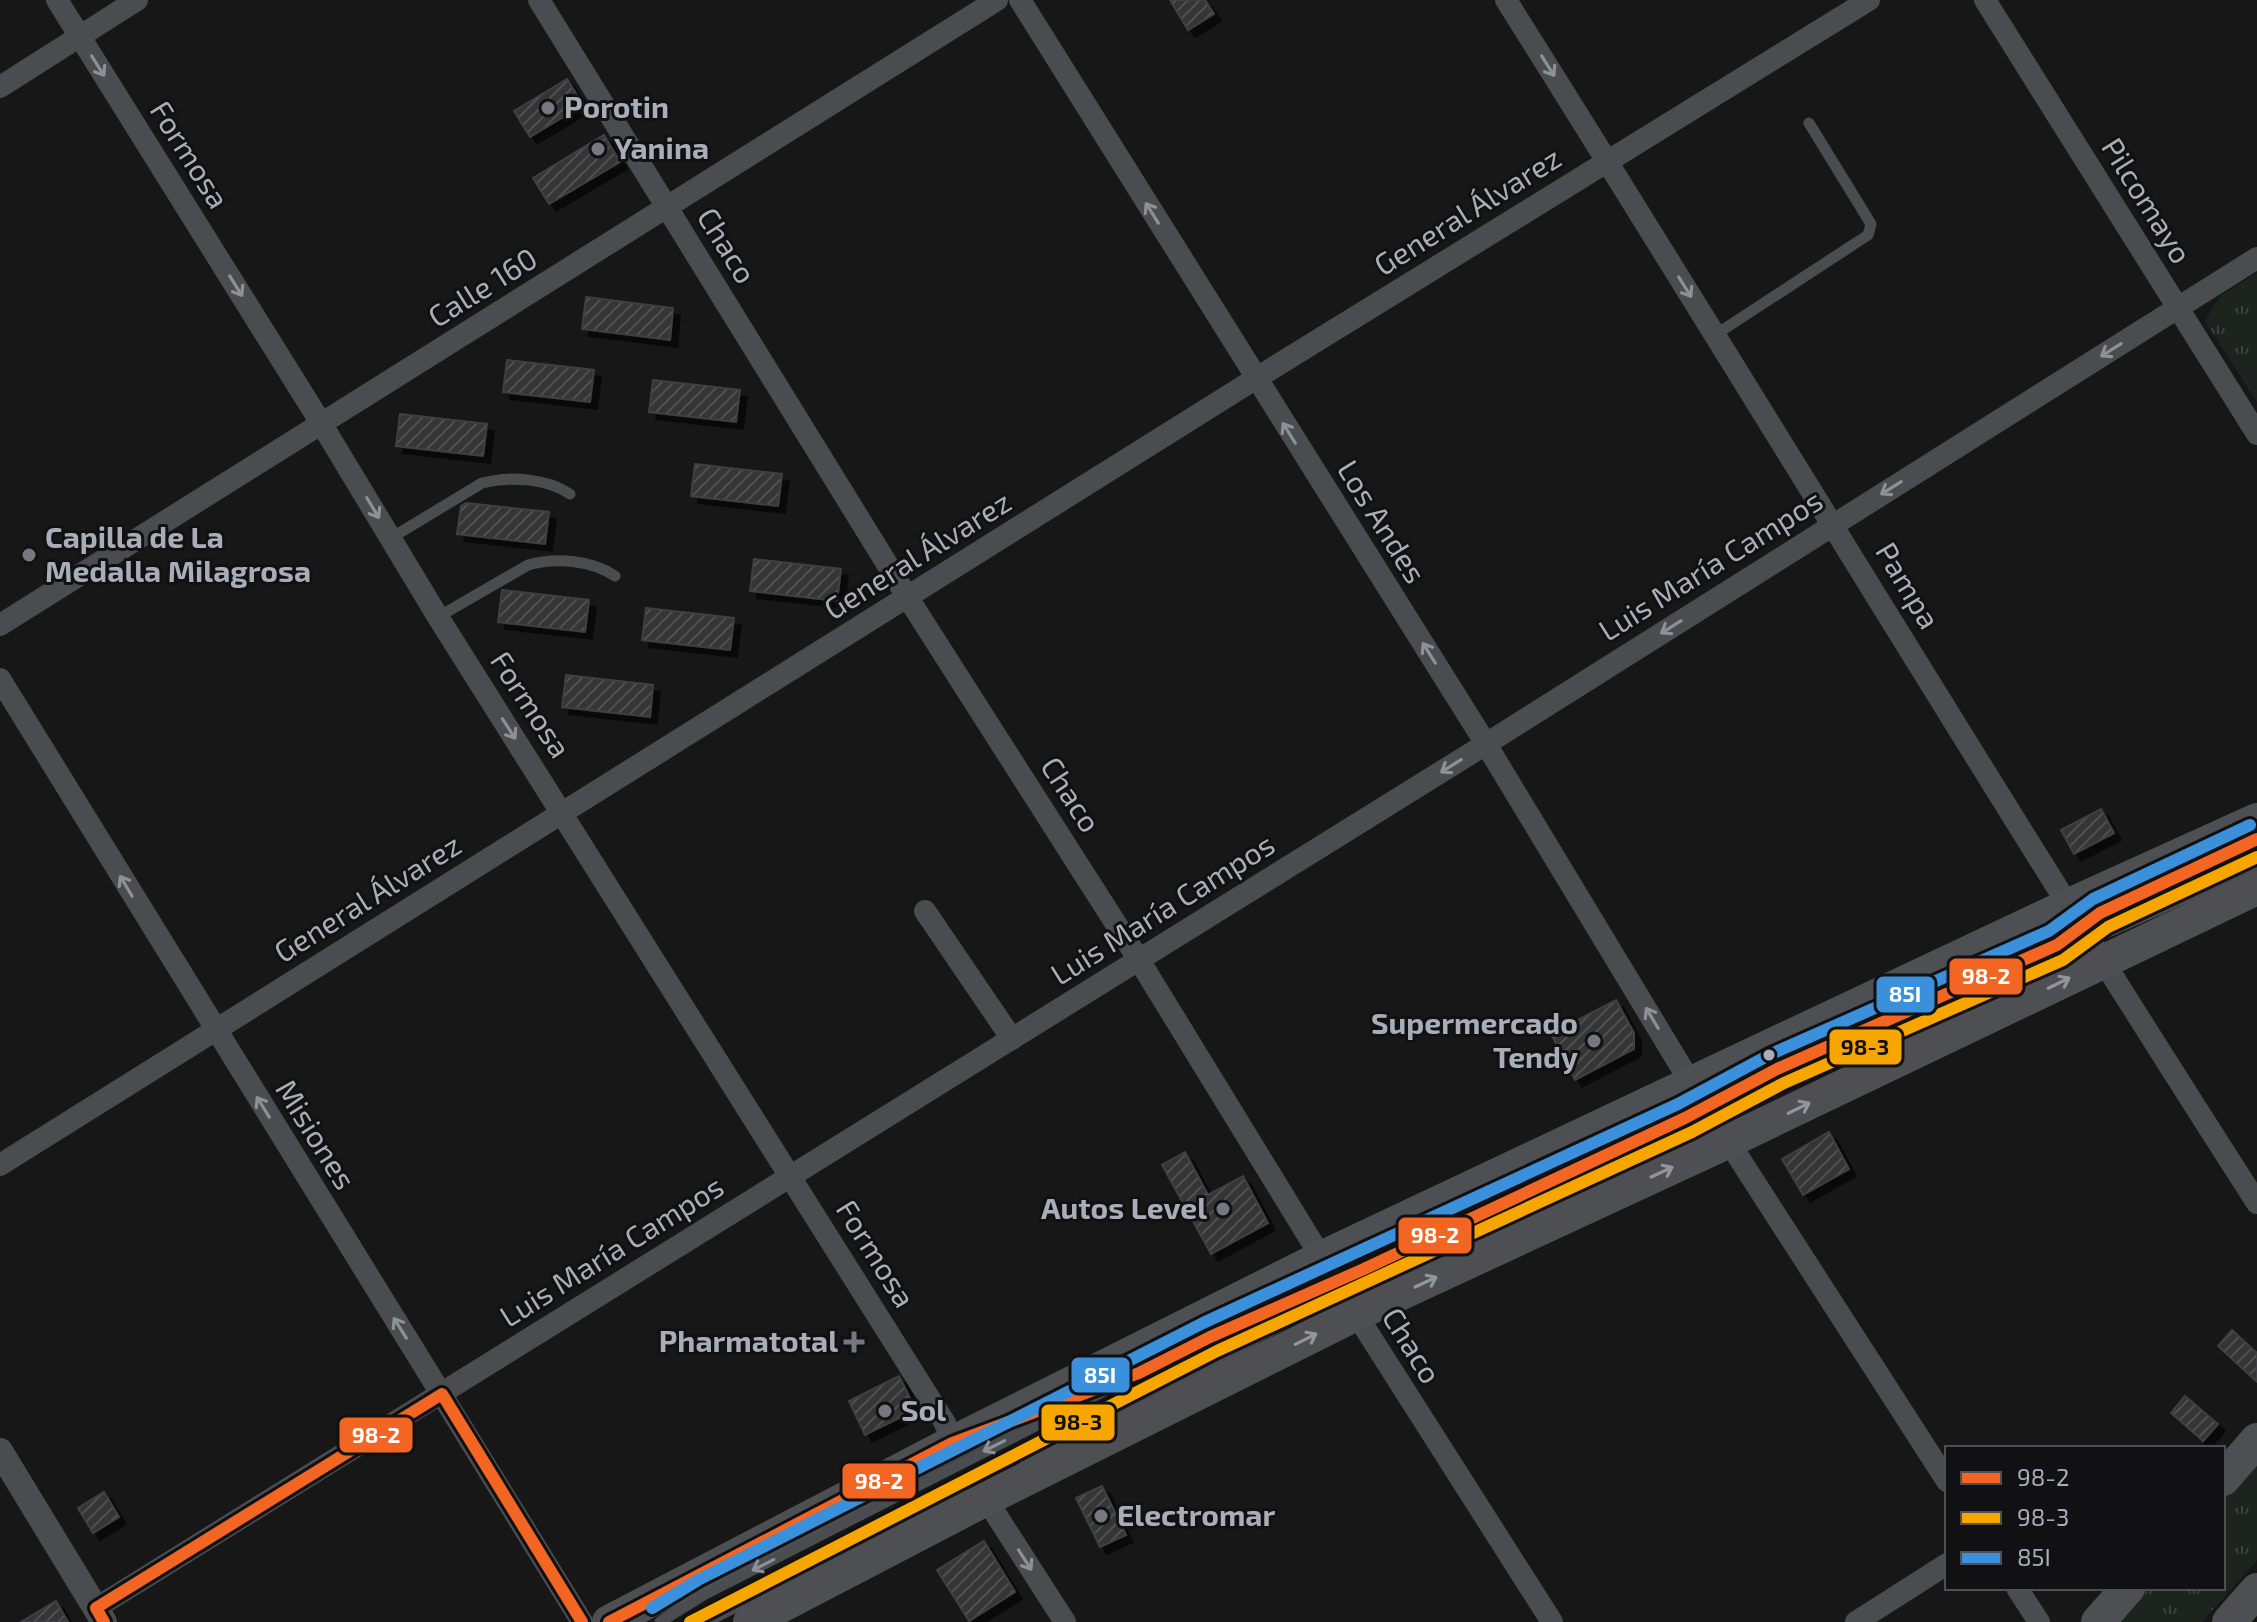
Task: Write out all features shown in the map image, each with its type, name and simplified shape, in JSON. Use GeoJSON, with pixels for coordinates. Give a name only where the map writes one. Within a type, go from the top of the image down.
{"type":"FeatureCollection","features":[{"type":"Feature","properties":{"kind":"main road"},"geometry":{"type":"LineString","coordinates":[[609,1622],[952,1443],[1339,1286],[2084,934],[2257,820]]}},
{"type":"Feature","properties":{"kind":"main road"},"geometry":{"type":"LineString","coordinates":[[750,1622],[986,1499],[1339,1286],[2084,934],[2257,888]]}},
{"type":"Feature","properties":{"kind":"main road"},"geometry":{"type":"LineString","coordinates":[[2225,1477],[2257,1440]]}},
{"type":"Feature","properties":{"kind":"main road"},"geometry":{"type":"LineString","coordinates":[[2098,1622],[2126,1590]]}},
{"type":"Feature","properties":{"kind":"main road"},"geometry":{"type":"LineString","coordinates":[[2229,1622],[2257,1590]]}},
{"type":"Feature","properties":{"kind":"street","name":"Formosa"},"geometry":{"type":"LineString","coordinates":[[57,0],[438,617],[945,1423],[952,1443]]}},
{"type":"Feature","properties":{"kind":"street"},"geometry":{"type":"LineString","coordinates":[[0,87],[137,0]]}},
{"type":"Feature","properties":{"kind":"street","name":"Chaco"},"geometry":{"type":"LineString","coordinates":[[539,0],[908,598],[1139,960],[1339,1286],[1552,1622]]}},
{"type":"Feature","properties":{"kind":"street","name":"Calle 160"},"geometry":{"type":"LineString","coordinates":[[0,625],[997,0]]}},
{"type":"Feature","properties":{"kind":"street","name":"Los Andes"},"geometry":{"type":"LineString","coordinates":[[1020,0],[1486,744],[1710,1113],[1945,1478]]}},
{"type":"Feature","properties":{"kind":"street","name":"Pampa"},"geometry":{"type":"LineString","coordinates":[[1506,0],[2084,934],[2257,1203]]}},
{"type":"Feature","properties":{"kind":"street","name":"General Álvarez"},"geometry":{"type":"LineString","coordinates":[[0,1165],[1255,379],[1869,0]]}},
{"type":"Feature","properties":{"kind":"street","name":"Pilcomayo"},"geometry":{"type":"LineString","coordinates":[[1985,0],[2257,434]]}},
{"type":"Feature","properties":{"kind":"street","name":"Luis María Campos"},"geometry":{"type":"LineString","coordinates":[[100,1615],[442,1394],[1486,744],[2257,258]]}},
{"type":"Feature","properties":{"kind":"street","name":"Misiones"},"geometry":{"type":"LineString","coordinates":[[0,679],[582,1622]]}},
{"type":"Feature","properties":{"kind":"street"},"geometry":{"type":"LineString","coordinates":[[925,911],[1012,1039]]}},
{"type":"Feature","properties":{"kind":"street"},"geometry":{"type":"LineString","coordinates":[[0,1451],[100,1615]]}},
{"type":"Feature","properties":{"kind":"street"},"geometry":{"type":"LineString","coordinates":[[986,1499],[1065,1622]]}},
{"type":"Feature","properties":{"kind":"street"},"geometry":{"type":"LineString","coordinates":[[1856,1622],[1945,1565]]}},
{"type":"Feature","properties":{"kind":"street"},"geometry":{"type":"LineString","coordinates":[[2018,1590],[2039,1622]]}},
{"type":"Feature","properties":{"kind":"lane"},"geometry":{"type":"LineString","coordinates":[[1715,335],[1868,235],[1871,224],[1809,123]]}},
{"type":"Feature","properties":{"kind":"lane"},"geometry":{"type":"LineString","coordinates":[[391,538],[482,483],[497,479],[558,486],[570,494]]}},
{"type":"Feature","properties":{"kind":"lane"},"geometry":{"type":"LineString","coordinates":[[438,617],[528,565],[543,561],[604,568],[615,576]]}},
{"type":"Feature","properties":{"kind":"lane"},"geometry":{"type":"LineString","coordinates":[[2084,934],[2100,913],[2257,839]]}},
{"type":"Feature","properties":{"kind":"lane"},"geometry":{"type":"LineString","coordinates":[[2084,934],[2257,866]]}},
{"type":"Feature","properties":{"kind":"lane"},"geometry":{"type":"LineString","coordinates":[[952,1443],[1139,1373],[1339,1286]]}},
{"type":"Feature","properties":{"kind":"lane"},"geometry":{"type":"LineString","coordinates":[[706,1622],[1070,1438],[1339,1286]]}},
{"type":"Feature","properties":{"kind":"lane"},"geometry":{"type":"LineString","coordinates":[[660,1622],[705,1594],[1139,1373]]}},
{"type":"Feature","properties":{"kind":"green space"},"geometry":{"type":"Polygon","coordinates":[[[2257,273],[2257,402],[2205,321],[2220,296],[2257,273]]]}},
{"type":"Feature","properties":{"kind":"green space"},"geometry":{"type":"Polygon","coordinates":[[[2257,846],[2257,852],[2106,927],[2101,918],[2257,846]]]}},
{"type":"Feature","properties":{"kind":"green space"},"geometry":{"type":"Polygon","coordinates":[[[2257,1459],[2257,1560],[2202,1622],[2115,1622],[2143,1590],[2225,1590],[2225,1496],[2257,1459]]]}},
{"type":"Feature","properties":{"kind":"building"},"geometry":{"type":"Polygon","coordinates":[[[1170,0],[1205,0],[1214,14],[1188,30],[1170,0]]]}},
{"type":"Feature","properties":{"kind":"building","name":"Porotin"},"geometry":{"type":"Polygon","coordinates":[[[567,79],[583,105],[530,137],[514,111],[567,79]]]}},
{"type":"Feature","properties":{"kind":"building"},"geometry":{"type":"Polygon","coordinates":[[[604,135],[620,162],[549,204],[533,178],[604,135]]]}},
{"type":"Feature","properties":{"kind":"building"},"geometry":{"type":"Polygon","coordinates":[[[586,297],[673,308],[670,340],[582,329],[586,297]]]}},
{"type":"Feature","properties":{"kind":"building"},"geometry":{"type":"Polygon","coordinates":[[[507,360],[594,370],[590,402],[503,392],[507,360]]]}},
{"type":"Feature","properties":{"kind":"building"},"geometry":{"type":"Polygon","coordinates":[[[653,380],[740,390],[736,422],[649,412],[653,380]]]}},
{"type":"Feature","properties":{"kind":"building"},"geometry":{"type":"Polygon","coordinates":[[[400,414],[487,424],[483,456],[396,446],[400,414]]]}},
{"type":"Feature","properties":{"kind":"building"},"geometry":{"type":"Polygon","coordinates":[[[695,464],[782,474],[778,506],[691,496],[695,464]]]}},
{"type":"Feature","properties":{"kind":"building"},"geometry":{"type":"Polygon","coordinates":[[[466,503],[549,512],[545,544],[457,534],[461,506],[466,503]]]}},
{"type":"Feature","properties":{"kind":"building"},"geometry":{"type":"Polygon","coordinates":[[[754,559],[841,569],[837,601],[750,591],[754,559]]]}},
{"type":"Feature","properties":{"kind":"building"},"geometry":{"type":"Polygon","coordinates":[[[502,590],[589,600],[585,632],[498,622],[502,590]]]}},
{"type":"Feature","properties":{"kind":"building"},"geometry":{"type":"Polygon","coordinates":[[[646,608],[734,618],[730,650],[642,640],[646,608]]]}},
{"type":"Feature","properties":{"kind":"building"},"geometry":{"type":"Polygon","coordinates":[[[566,675],[653,685],[650,717],[562,707],[566,675]]]}},
{"type":"Feature","properties":{"kind":"building"},"geometry":{"type":"Polygon","coordinates":[[[2101,809],[2114,833],[2074,854],[2061,830],[2101,809]]]}},
{"type":"Feature","properties":{"kind":"building","name":"Supermercado Tendy"},"geometry":{"type":"Polygon","coordinates":[[[1616,1000],[1634,1033],[1634,1049],[1575,1080],[1551,1034],[1616,1000]]]}},
{"type":"Feature","properties":{"kind":"building"},"geometry":{"type":"Polygon","coordinates":[[[1829,1132],[1849,1169],[1803,1195],[1782,1159],[1829,1132]]]}},
{"type":"Feature","properties":{"kind":"building","name":"Autos Level"},"geometry":{"type":"Polygon","coordinates":[[[1185,1152],[1208,1195],[1243,1176],[1268,1223],[1211,1254],[1162,1165],[1185,1152]]]}},
{"type":"Feature","properties":{"kind":"building"},"geometry":{"type":"Polygon","coordinates":[[[2232,1330],[2257,1353],[2257,1382],[2218,1346],[2232,1330]]]}},
{"type":"Feature","properties":{"kind":"building"},"geometry":{"type":"Polygon","coordinates":[[[899,1376],[911,1400],[905,1415],[865,1435],[849,1401],[899,1376]]]}},
{"type":"Feature","properties":{"kind":"building"},"geometry":{"type":"Polygon","coordinates":[[[2185,1396],[2218,1424],[2203,1441],[2171,1413],[2185,1396]]]}},
{"type":"Feature","properties":{"kind":"building","name":"Electromar"},"geometry":{"type":"Polygon","coordinates":[[[1102,1486],[1126,1535],[1100,1547],[1076,1498],[1102,1486]]]}},
{"type":"Feature","properties":{"kind":"building"},"geometry":{"type":"Polygon","coordinates":[[[104,1492],[119,1517],[93,1533],[78,1508],[104,1492]]]}},
{"type":"Feature","properties":{"kind":"building"},"geometry":{"type":"Polygon","coordinates":[[[984,1541],[1015,1592],[969,1621],[937,1570],[984,1541]]]}},
{"type":"Feature","properties":{"kind":"building"},"geometry":{"type":"Polygon","coordinates":[[[56,1601],[68,1622],[21,1622],[56,1601]]]}},
{"type":"Feature","properties":{"kind":"transit line","name":"85I"},"geometry":{"type":"LineString","coordinates":[[652,1608],[698,1580],[1203,1323],[1678,1104],[1771,1054],[2049,931],[2093,899],[2250,825]]}},
{"type":"Feature","properties":{"kind":"transit line","name":"98-2"},"geometry":{"type":"LineString","coordinates":[[609,1622],[952,1443],[1139,1373],[1210,1337],[1364,1269],[1685,1118],[1777,1069],[2057,945],[2100,913],[2257,839]]}},
{"type":"Feature","properties":{"kind":"transit line","name":"98-3"},"geometry":{"type":"LineString","coordinates":[[690,1622],[1217,1351],[1692,1132],[1784,1083],[2063,960],[2108,927],[2257,857]]}},
{"type":"Feature","properties":{"kind":"transit line","name":"98-2"},"geometry":{"type":"LineString","coordinates":[[104,1622],[96,1608],[442,1394],[582,1622]]}},
{"type":"Feature","properties":{"kind":"place","name":"Porotin"},"geometry":{"type":"Point","coordinates":[548,108]}},
{"type":"Feature","properties":{"kind":"place","name":"Yanina"},"geometry":{"type":"Point","coordinates":[598,149]}},
{"type":"Feature","properties":{"kind":"place","name":"Capilla de La Medalla Milagrosa"},"geometry":{"type":"Point","coordinates":[29,555]}},
{"type":"Feature","properties":{"kind":"place","name":"Supermercado Tendy"},"geometry":{"type":"Point","coordinates":[1594,1041]}},
{"type":"Feature","properties":{"kind":"place","name":"Autos Level"},"geometry":{"type":"Point","coordinates":[1223,1209]}},
{"type":"Feature","properties":{"kind":"place","name":"Pharmatotal"},"geometry":{"type":"Point","coordinates":[854,1342]}},
{"type":"Feature","properties":{"kind":"place","name":"Sol"},"geometry":{"type":"Point","coordinates":[885,1411]}},
{"type":"Feature","properties":{"kind":"place","name":"Electromar"},"geometry":{"type":"Point","coordinates":[1101,1516]}}]}
